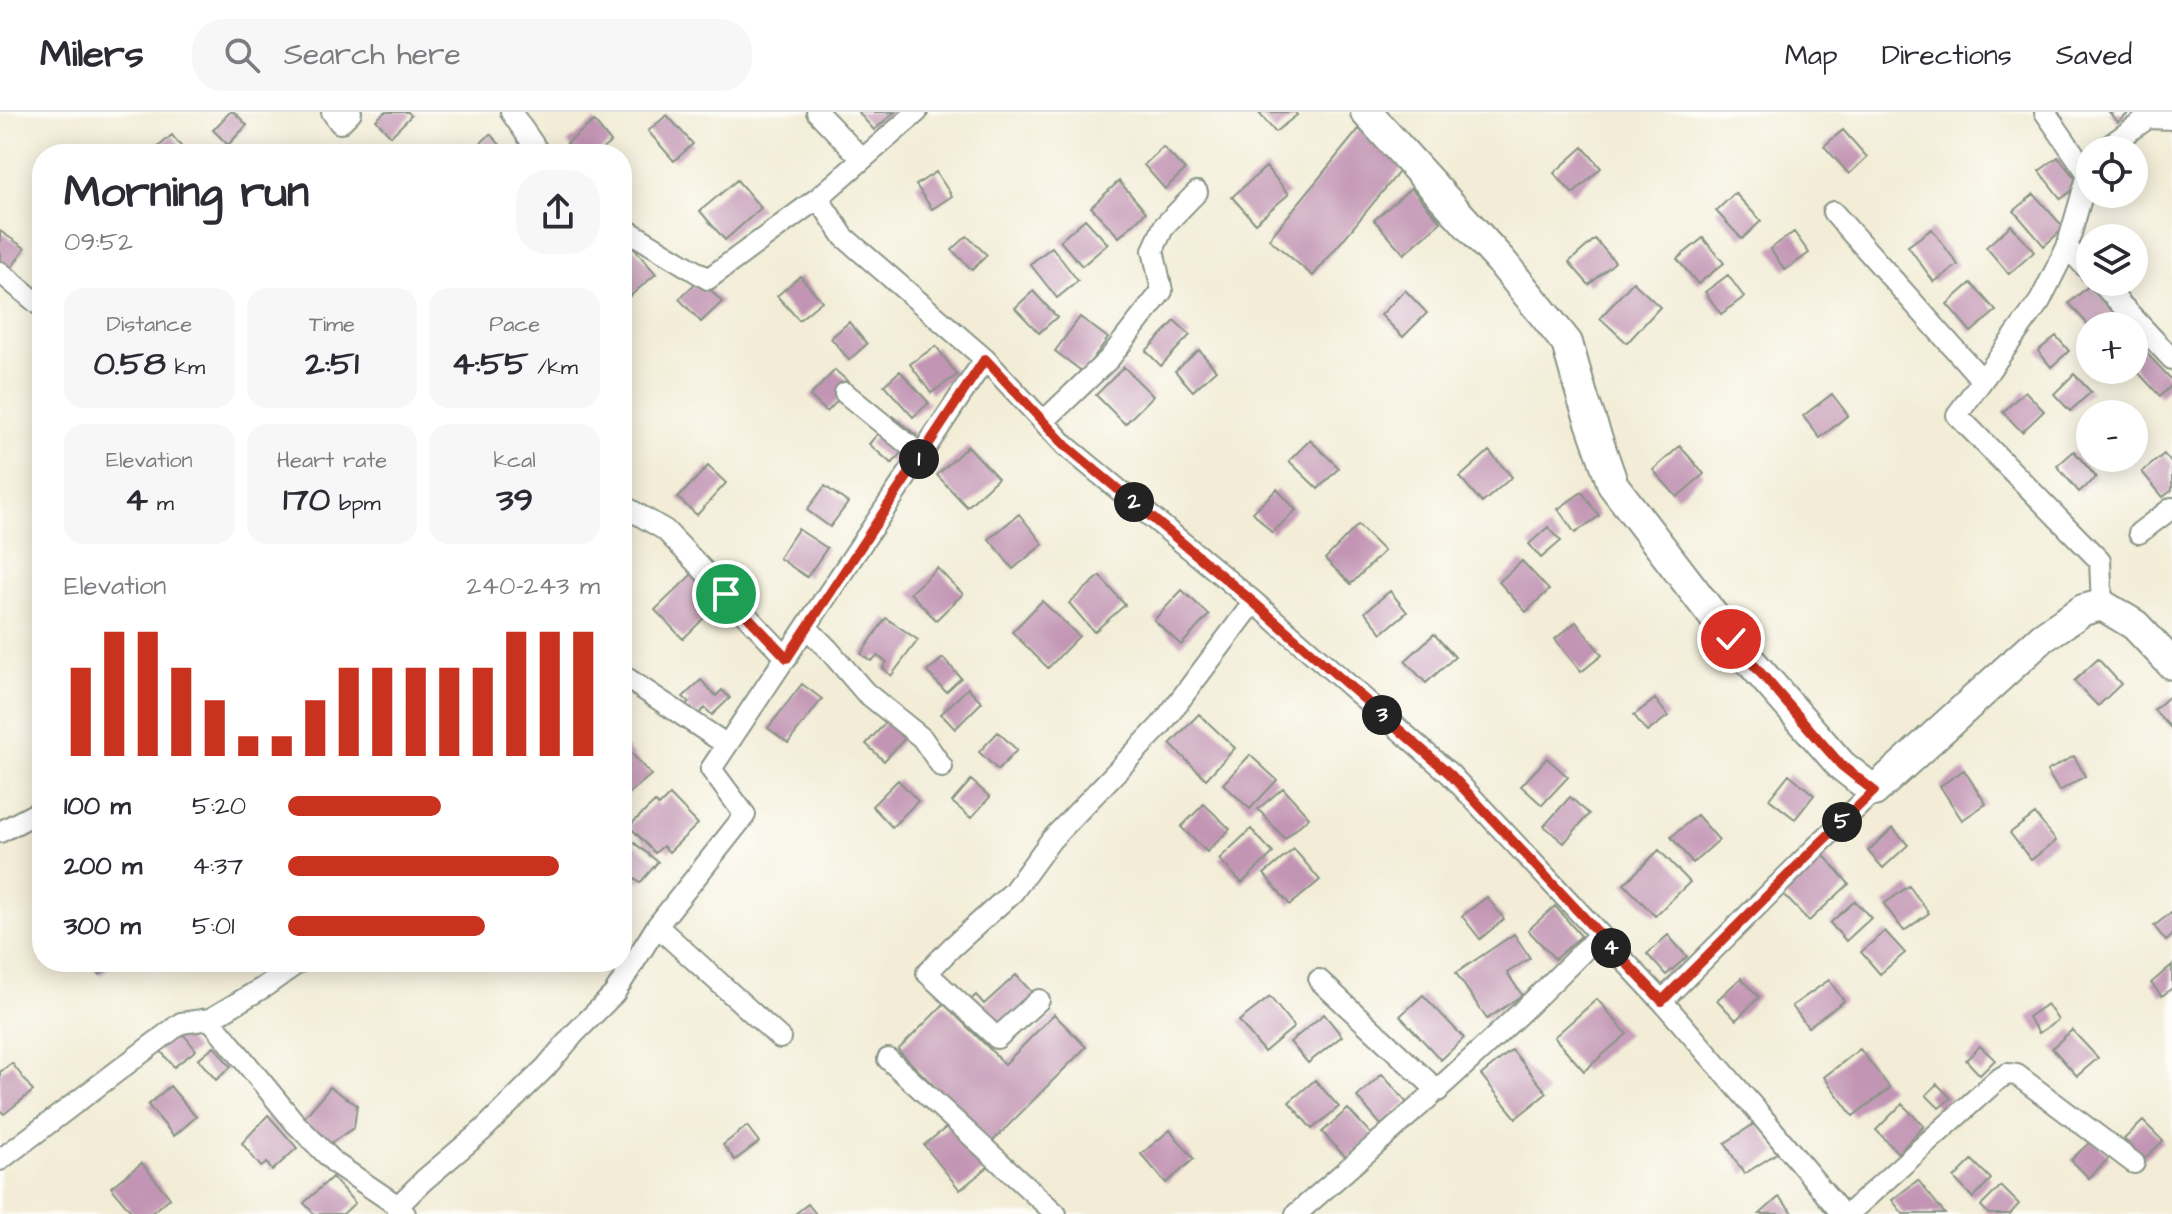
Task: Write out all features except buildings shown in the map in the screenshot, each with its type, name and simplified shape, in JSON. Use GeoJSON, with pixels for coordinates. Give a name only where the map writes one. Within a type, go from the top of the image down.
{"type":"FeatureCollection","features":[{"type":"Feature","properties":{"kind":"main road"},"geometry":{"type":"LineString","coordinates":[[1366,112],[1501,261],[1567,343],[1613,485],[1731,639],[1841,765],[1874,791],[2043,637],[2083,610],[2102,605],[2135,625],[2172,664]]}},
{"type":"Feature","properties":{"kind":"street"},"geometry":{"type":"LineString","coordinates":[[332,112],[340,123],[351,112]]}},
{"type":"Feature","properties":{"kind":"street"},"geometry":{"type":"LineString","coordinates":[[511,112],[533,144]]}},
{"type":"Feature","properties":{"kind":"street"},"geometry":{"type":"LineString","coordinates":[[817,112],[862,159]]}},
{"type":"Feature","properties":{"kind":"street"},"geometry":{"type":"LineString","coordinates":[[632,233],[708,279],[818,198],[917,112]]}},
{"type":"Feature","properties":{"kind":"street"},"geometry":{"type":"LineString","coordinates":[[2045,112],[2076,150]]}},
{"type":"Feature","properties":{"kind":"street"},"geometry":{"type":"LineString","coordinates":[[2123,136],[2148,118],[2172,119]]}},
{"type":"Feature","properties":{"kind":"street"},"geometry":{"type":"LineString","coordinates":[[1043,422],[1109,359],[1162,291],[1153,250],[1164,226],[1197,192]]}},
{"type":"Feature","properties":{"kind":"street"},"geometry":{"type":"LineString","coordinates":[[818,198],[844,237],[985,359],[1066,446],[1254,602],[1450,774],[1662,1001],[1845,1214],[2007,1074],[2017,1075],[2134,1163]]}},
{"type":"Feature","properties":{"kind":"street"},"geometry":{"type":"LineString","coordinates":[[2078,208],[2067,247],[2040,301],[1957,415],[2100,561],[2102,605]]}},
{"type":"Feature","properties":{"kind":"street"},"geometry":{"type":"LineString","coordinates":[[1833,212],[1982,380]]}},
{"type":"Feature","properties":{"kind":"street"},"geometry":{"type":"LineString","coordinates":[[2067,247],[2076,257]]}},
{"type":"Feature","properties":{"kind":"street"},"geometry":{"type":"LineString","coordinates":[[0,272],[32,299]]}},
{"type":"Feature","properties":{"kind":"street"},"geometry":{"type":"LineString","coordinates":[[2113,296],[2172,359]]}},
{"type":"Feature","properties":{"kind":"street"},"geometry":{"type":"LineString","coordinates":[[632,966],[657,926],[745,815],[711,769],[985,359]]}},
{"type":"Feature","properties":{"kind":"street"},"geometry":{"type":"LineString","coordinates":[[845,393],[921,455]]}},
{"type":"Feature","properties":{"kind":"street"},"geometry":{"type":"LineString","coordinates":[[2139,533],[2172,508]]}},
{"type":"Feature","properties":{"kind":"street"},"geometry":{"type":"LineString","coordinates":[[632,511],[665,530],[787,658]]}},
{"type":"Feature","properties":{"kind":"street"},"geometry":{"type":"LineString","coordinates":[[1039,1000],[997,1038],[927,973],[1013,892],[1051,840],[1161,725],[1254,602]]}},
{"type":"Feature","properties":{"kind":"street"},"geometry":{"type":"LineString","coordinates":[[807,628],[865,692],[922,738],[942,767]]}},
{"type":"Feature","properties":{"kind":"street"},"geometry":{"type":"LineString","coordinates":[[632,682],[727,745]]}},
{"type":"Feature","properties":{"kind":"street"},"geometry":{"type":"LineString","coordinates":[[1662,1001],[1874,791]]}},
{"type":"Feature","properties":{"kind":"street"},"geometry":{"type":"LineString","coordinates":[[0,832],[32,815]]}},
{"type":"Feature","properties":{"kind":"street"},"geometry":{"type":"LineString","coordinates":[[657,926],[780,1038]]}},
{"type":"Feature","properties":{"kind":"street"},"geometry":{"type":"LineString","coordinates":[[1296,1214],[1438,1091],[1548,988],[1599,935]]}},
{"type":"Feature","properties":{"kind":"street"},"geometry":{"type":"LineString","coordinates":[[0,1160],[181,1023],[210,1019],[285,972]]}},
{"type":"Feature","properties":{"kind":"street"},"geometry":{"type":"LineString","coordinates":[[210,1019],[306,1134],[336,1164],[401,1211],[424,1180],[483,1130],[546,1067],[614,994],[628,972]]}},
{"type":"Feature","properties":{"kind":"street"},"geometry":{"type":"LineString","coordinates":[[1319,980],[1438,1091]]}},
{"type":"Feature","properties":{"kind":"street"},"geometry":{"type":"LineString","coordinates":[[888,1059],[1056,1214]]}},
{"type":"Feature","properties":{"kind":"route"},"geometry":{"type":"LineString","coordinates":[[726,594],[787,658],[985,359],[1066,446],[1252,601],[1450,774],[1662,1001],[1874,791],[1841,765],[1731,639]]}}]}
